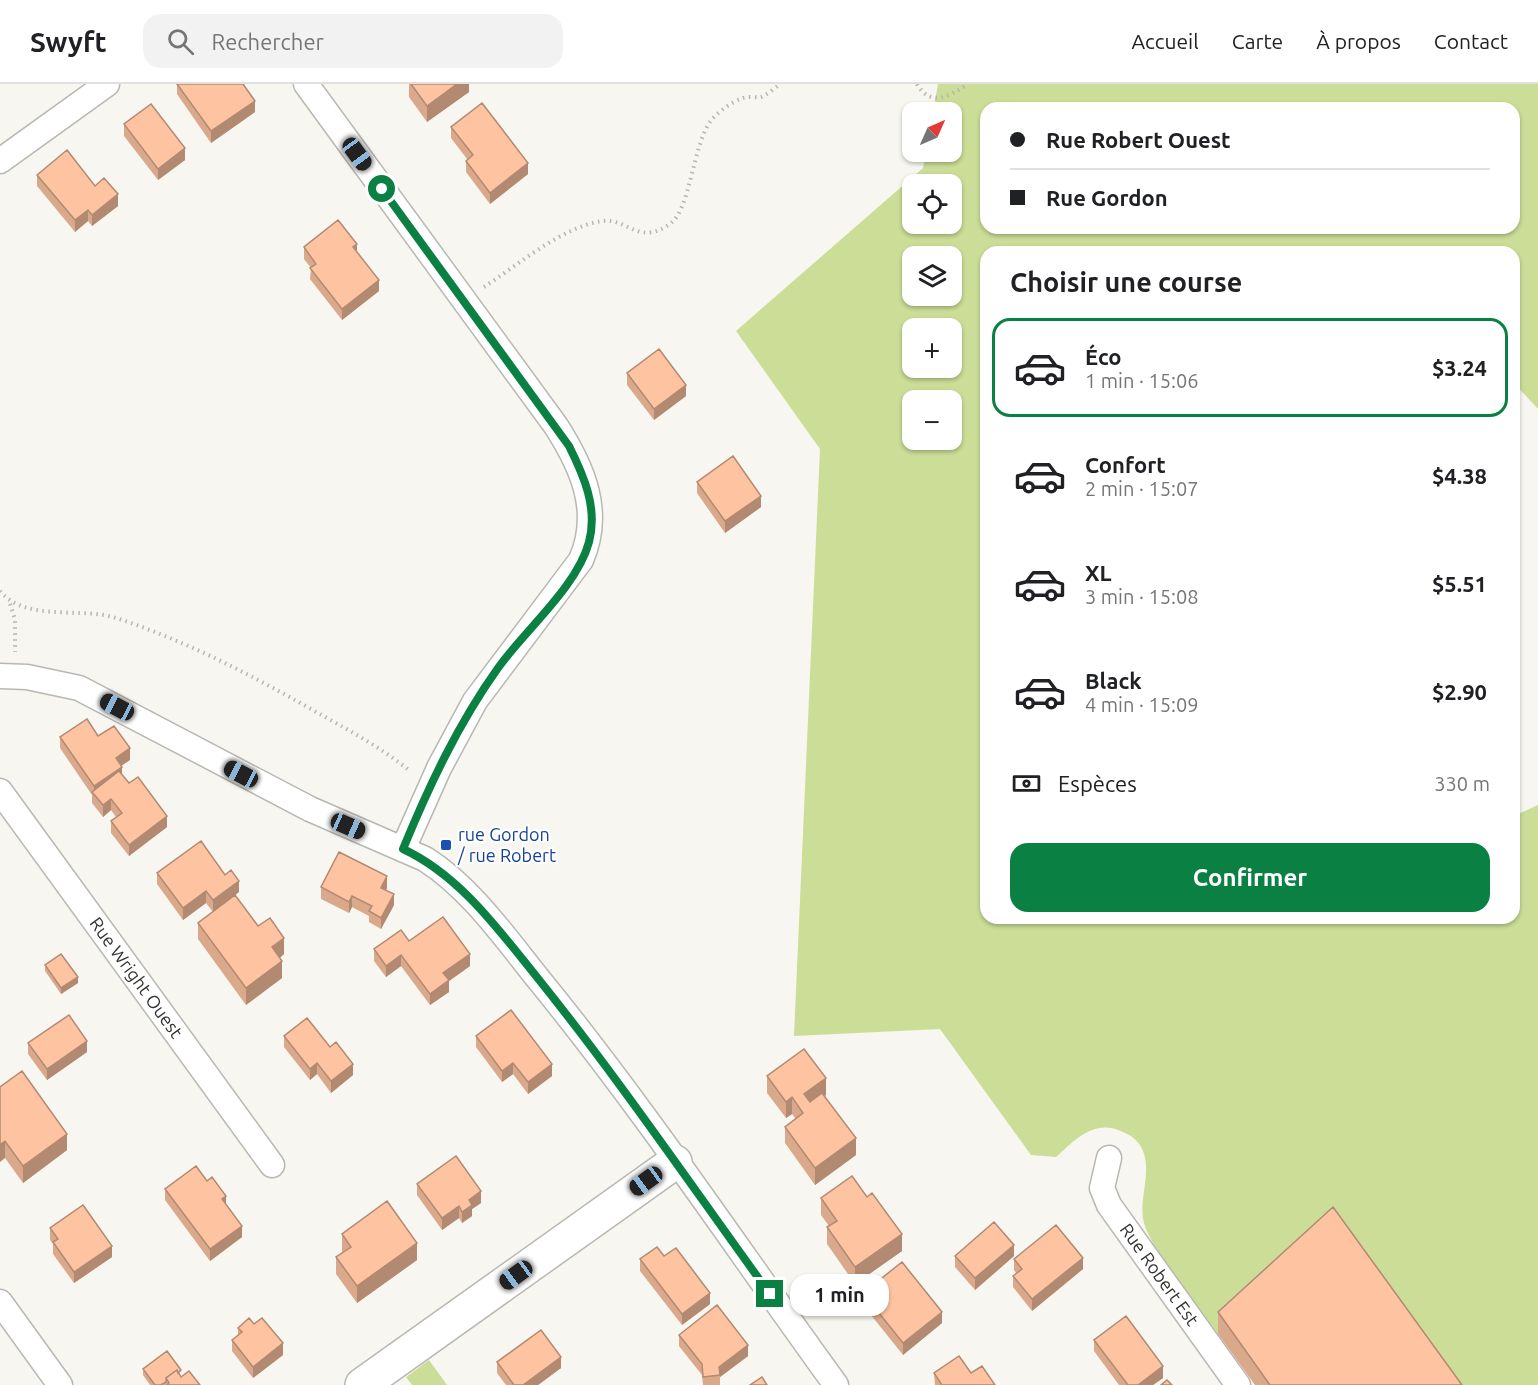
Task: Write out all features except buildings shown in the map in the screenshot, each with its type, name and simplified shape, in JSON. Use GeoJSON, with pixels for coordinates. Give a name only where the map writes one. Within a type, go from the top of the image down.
{"type":"FeatureCollection","features":[{"type":"Feature","properties":{"kind":"street"},"geometry":{"type":"LineString","coordinates":[[0,161],[107,84]]}},
{"type":"Feature","properties":{"kind":"street"},"geometry":{"type":"LineString","coordinates":[[306,84],[569,446],[587,484],[592,524],[589,543],[572,576],[490,680],[461,724],[430,786],[403,849]]}},
{"type":"Feature","properties":{"kind":"street"},"geometry":{"type":"LineString","coordinates":[[4,675],[45,680],[79,688],[292,800],[403,849],[442,871],[499,932],[582,1034],[836,1385]]}},
{"type":"Feature","properties":{"kind":"street","name":"Rue Wright Ouest"},"geometry":{"type":"LineString","coordinates":[[0,791],[272,1165]]}},
{"type":"Feature","properties":{"kind":"street","name":"Rue Robert Est"},"geometry":{"type":"LineString","coordinates":[[1108,1158],[1102,1188],[1109,1205],[1238,1385]]}},
{"type":"Feature","properties":{"kind":"street"},"geometry":{"type":"LineString","coordinates":[[362,1385],[675,1162]]}},
{"type":"Feature","properties":{"kind":"street"},"geometry":{"type":"LineString","coordinates":[[0,1302],[60,1385]]}},
{"type":"Feature","properties":{"kind":"path"},"geometry":{"type":"LineString","coordinates":[[464,301],[572,231],[606,220],[640,234],[660,230],[674,221],[682,204],[701,140],[711,121],[728,106],[745,98],[761,96],[780,84]]}},
{"type":"Feature","properties":{"kind":"path"},"geometry":{"type":"LineString","coordinates":[[917,84],[922,92],[935,99],[948,97],[968,84]]}},
{"type":"Feature","properties":{"kind":"path"},"geometry":{"type":"LineString","coordinates":[[0,591],[10,603],[27,609],[109,616],[145,628],[256,678],[371,743],[430,786]]}},
{"type":"Feature","properties":{"kind":"path"},"geometry":{"type":"LineString","coordinates":[[4,675],[16,644],[10,603]]}},
{"type":"Feature","properties":{"kind":"green space"},"geometry":{"type":"Polygon","coordinates":[[[938,84],[1538,84],[1538,409],[1520,390],[1520,246],[980,246],[980,924],[1520,924],[1520,813],[1538,805],[1538,1385],[1446,1385],[1333,1229],[1218,1334],[1166,1263],[1148,1234],[1142,1206],[1146,1162],[1141,1146],[1136,1140],[1123,1132],[1104,1127],[1086,1132],[1056,1157],[1031,1155],[940,1029],[794,1036],[820,449],[736,331],[902,186],[902,234],[962,234],[962,174],[916,174],[923,168],[924,162],[962,162],[962,102],[935,102],[938,84]]]}},
{"type":"Feature","properties":{"kind":"green space"},"geometry":{"type":"Polygon","coordinates":[[[429,1360],[447,1385],[412,1385],[406,1377],[429,1360]]]}},
{"type":"Feature","properties":{"kind":"place","name":"rue Gordon / rue Robert"},"geometry":{"type":"Point","coordinates":[446,845]}},
{"type":"Feature","properties":{"kind":"route"},"geometry":{"type":"LineString","coordinates":[[382,189],[569,446],[587,484],[592,524],[589,543],[572,576],[500,666],[461,724],[430,786],[403,849],[425,859],[442,871],[480,910],[524,961],[650,1125],[770,1294]]}}]}
